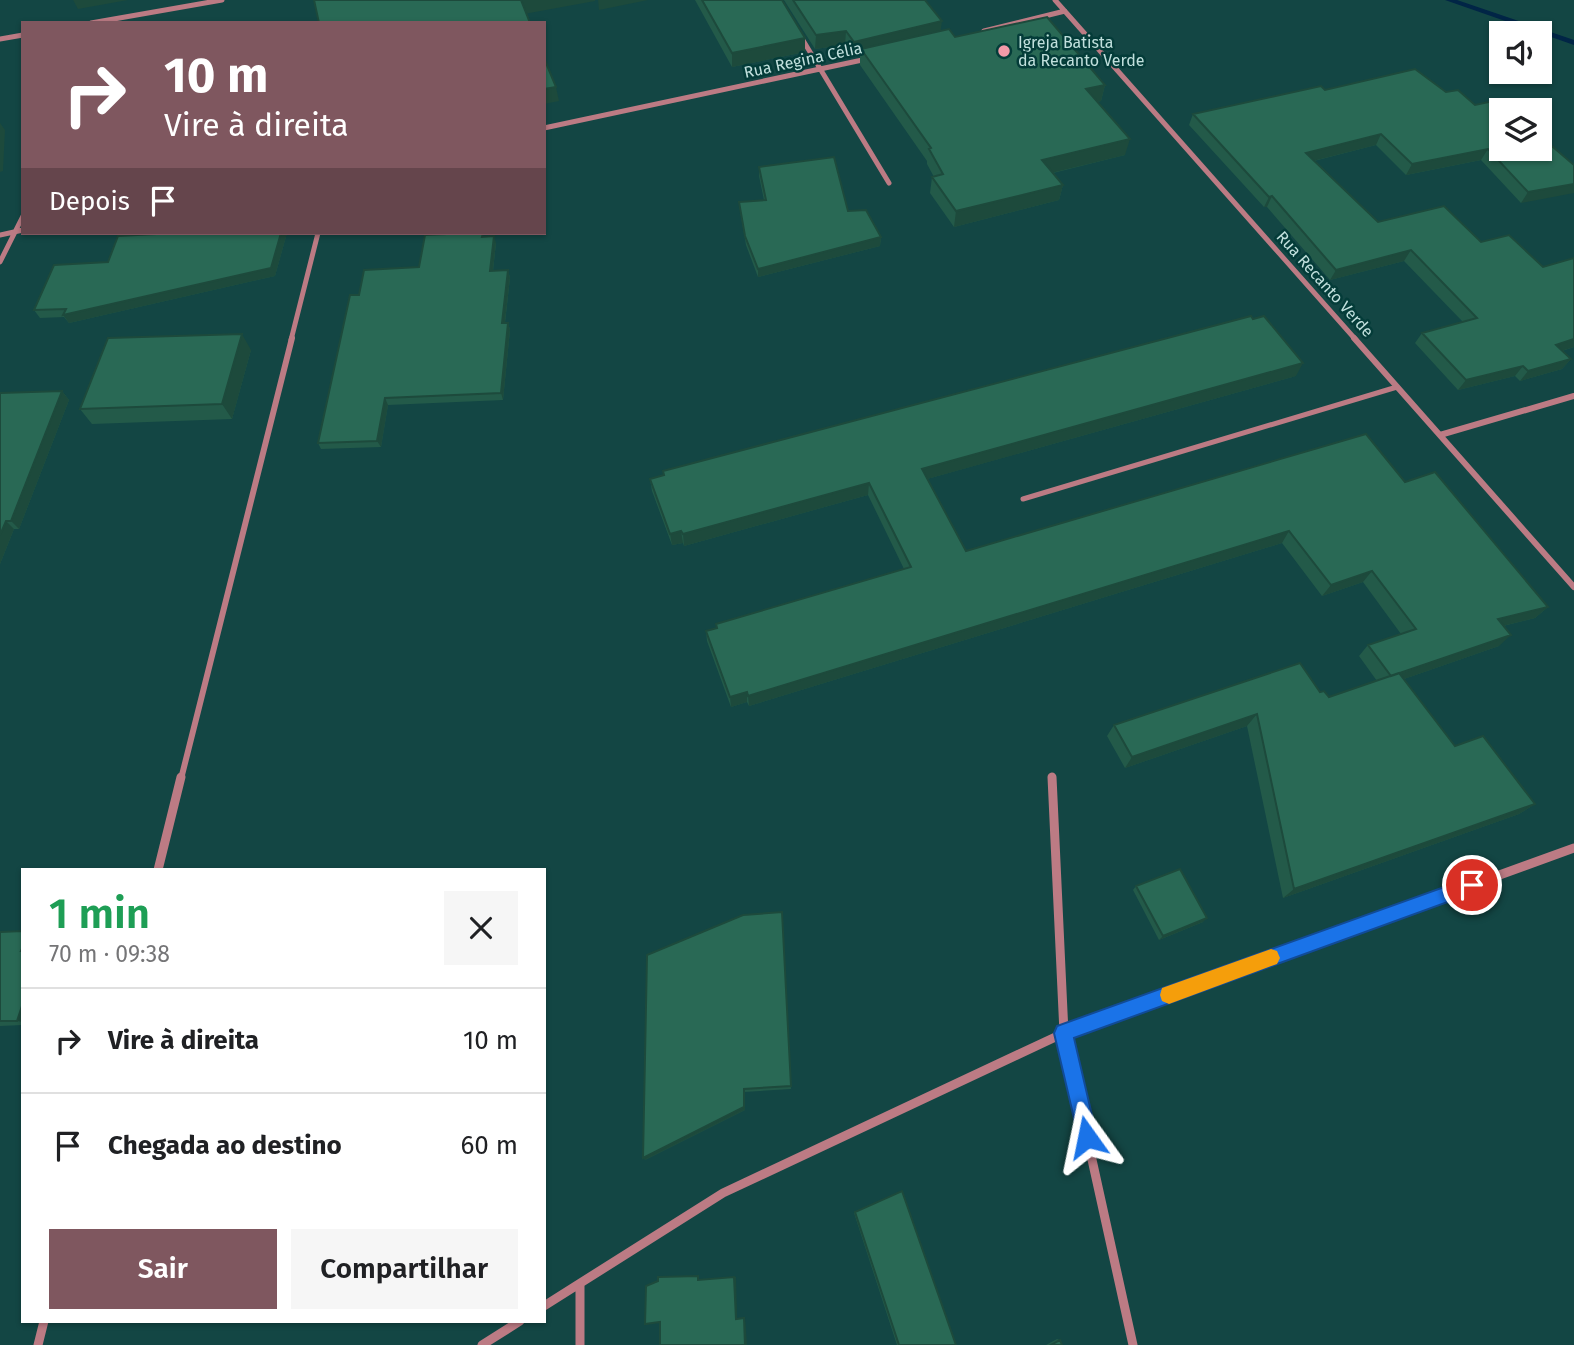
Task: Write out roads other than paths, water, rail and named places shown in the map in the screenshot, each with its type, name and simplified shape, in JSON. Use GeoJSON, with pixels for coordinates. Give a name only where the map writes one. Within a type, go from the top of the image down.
{"type":"FeatureCollection","features":[{"type":"Feature","properties":{"kind":"street"},"geometry":{"type":"LineString","coordinates":[[102,21],[222,0]]}},
{"type":"Feature","properties":{"kind":"street","name":"Rua Recanto Verde"},"geometry":{"type":"LineString","coordinates":[[1055,0],[1574,587]]}},
{"type":"Feature","properties":{"kind":"street"},"geometry":{"type":"LineString","coordinates":[[970,34],[1065,11]]}},
{"type":"Feature","properties":{"kind":"street"},"geometry":{"type":"LineString","coordinates":[[126,21],[128,16]]}},
{"type":"Feature","properties":{"kind":"street"},"geometry":{"type":"LineString","coordinates":[[0,39],[21,35]]}},
{"type":"Feature","properties":{"kind":"street"},"geometry":{"type":"LineString","coordinates":[[800,35],[889,183]]}},
{"type":"Feature","properties":{"kind":"street","name":"Rua Regina Célia"},"geometry":{"type":"LineString","coordinates":[[546,128],[875,57]]}},
{"type":"Feature","properties":{"kind":"street"},"geometry":{"type":"LineString","coordinates":[[0,262],[21,220]]}},
{"type":"Feature","properties":{"kind":"street"},"geometry":{"type":"LineString","coordinates":[[0,235],[21,230]]}},
{"type":"Feature","properties":{"kind":"street"},"geometry":{"type":"LineString","coordinates":[[159,868],[317,235]]}},
{"type":"Feature","properties":{"kind":"street"},"geometry":{"type":"LineString","coordinates":[[1440,435],[1574,396]]}},
{"type":"Feature","properties":{"kind":"street"},"geometry":{"type":"LineString","coordinates":[[1052,778],[1064,1033],[1133,1345]]}},
{"type":"Feature","properties":{"kind":"street"},"geometry":{"type":"LineString","coordinates":[[546,1305],[723,1193],[1064,1033],[1574,848]]}},
{"type":"Feature","properties":{"kind":"street"},"geometry":{"type":"LineString","coordinates":[[580,1284],[580,1345]]}},
{"type":"Feature","properties":{"kind":"street"},"geometry":{"type":"LineString","coordinates":[[38,1345],[44,1323]]}},
{"type":"Feature","properties":{"kind":"street"},"geometry":{"type":"LineString","coordinates":[[482,1345],[517,1323]]}},
{"type":"Feature","properties":{"kind":"lane"},"geometry":{"type":"LineString","coordinates":[[1023,499],[1397,387]]}},
{"type":"Feature","properties":{"kind":"waterway"},"geometry":{"type":"LineString","coordinates":[[1449,0],[1574,43]]}},
{"type":"Feature","properties":{"kind":"place","name":"Igreja Batista da Recanto Verde"},"geometry":{"type":"Point","coordinates":[1004,51]}}]}
